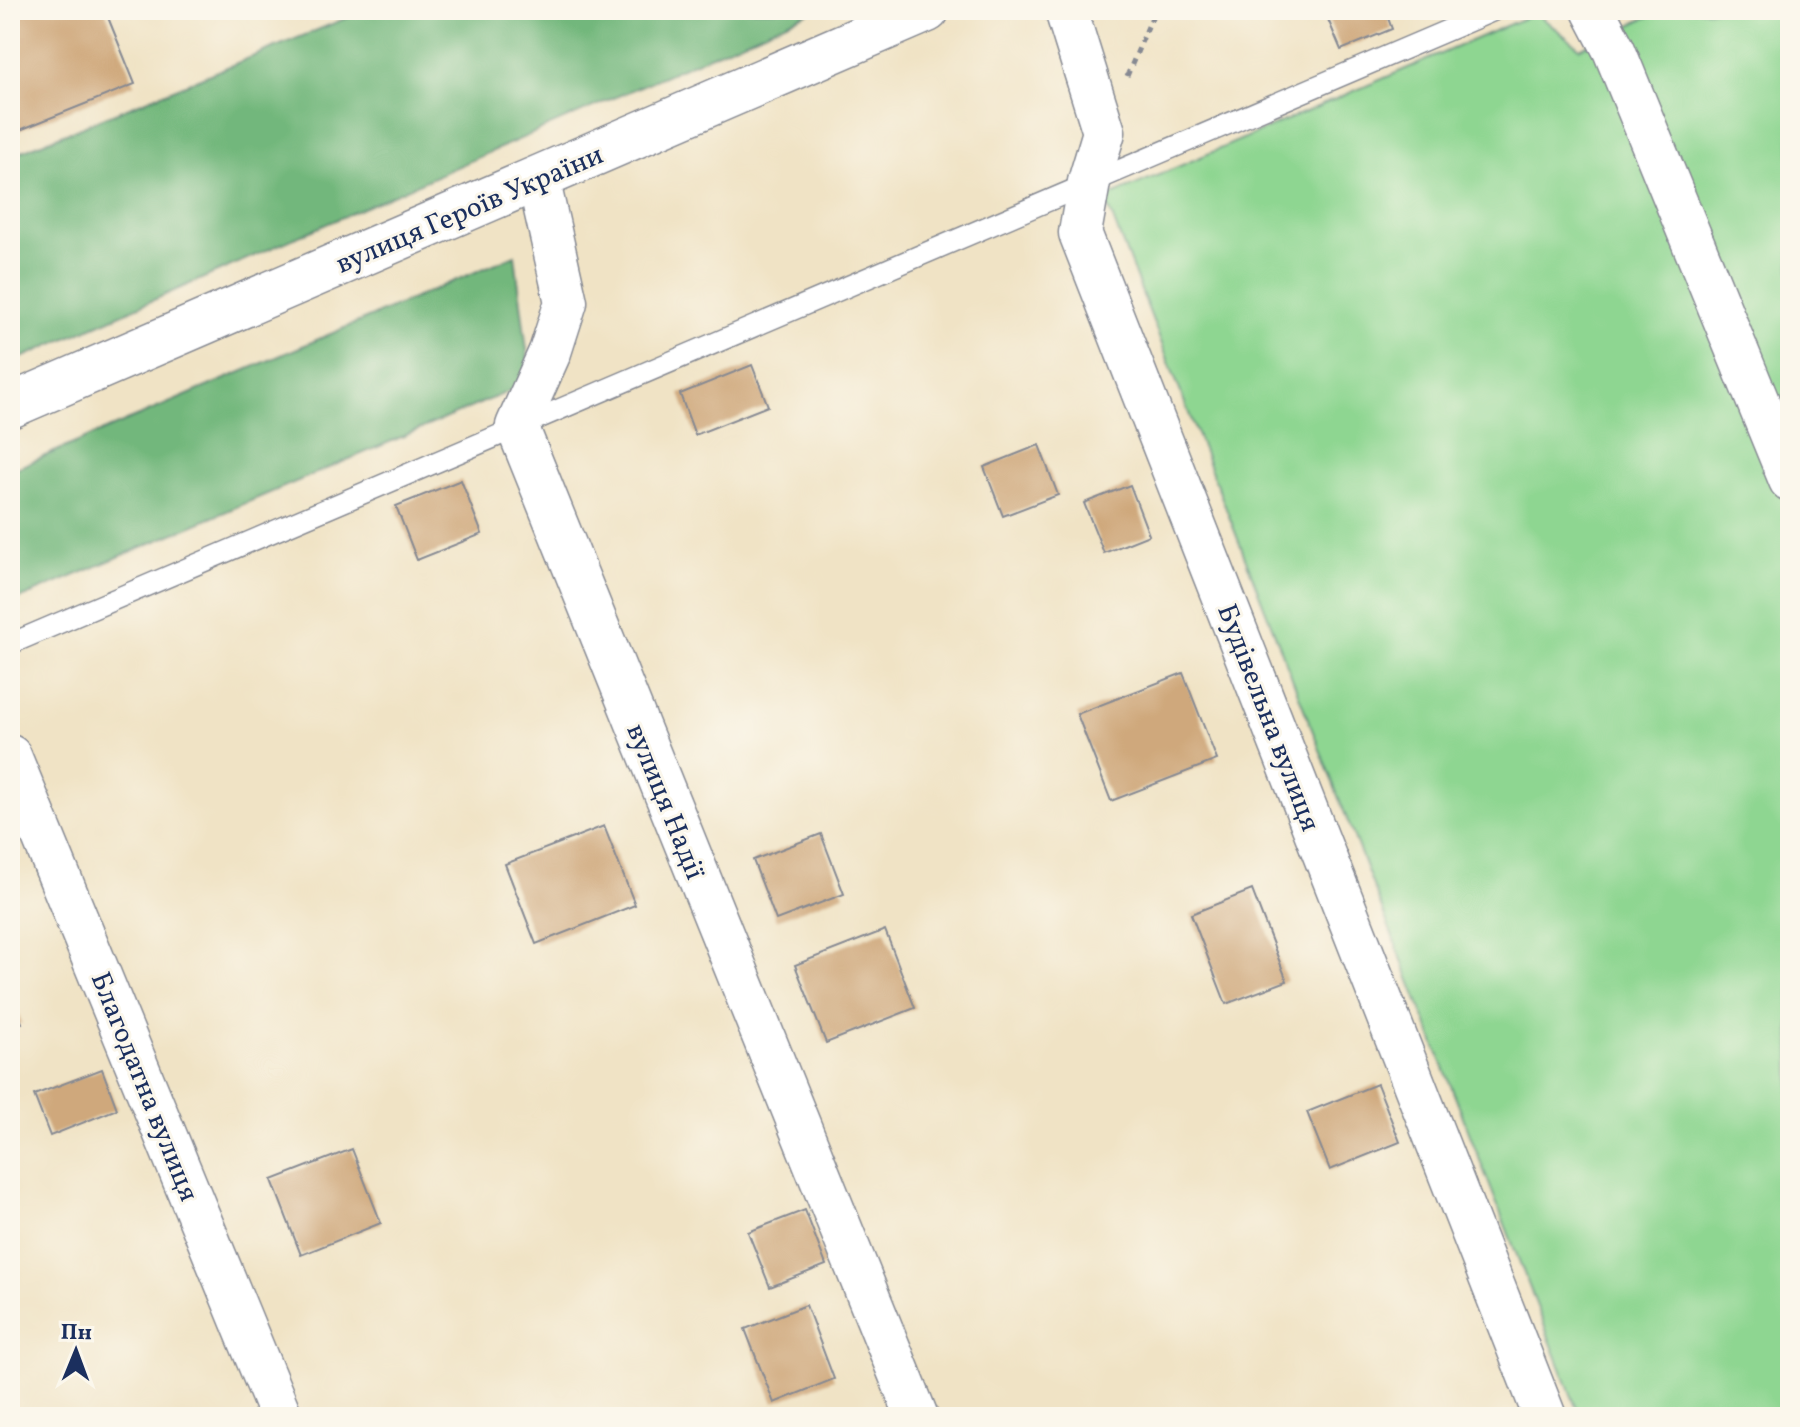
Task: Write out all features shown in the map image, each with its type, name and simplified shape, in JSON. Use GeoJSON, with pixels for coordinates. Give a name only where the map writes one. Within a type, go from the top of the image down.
{"type":"FeatureCollection","features":[{"type":"Feature","properties":{"kind":"main road","name":"вулиця Героїв України"},"geometry":{"type":"LineString","coordinates":[[10,406],[927,10]]}},
{"type":"Feature","properties":{"kind":"street","name":"Будівельна вулиця"},"geometry":{"type":"LineString","coordinates":[[1066,10],[1104,132],[1089,182],[1080,233],[1545,1417]]}},
{"type":"Feature","properties":{"kind":"street"},"geometry":{"type":"LineString","coordinates":[[1593,10],[1614,50],[1790,480]]}},
{"type":"Feature","properties":{"kind":"street"},"geometry":{"type":"LineString","coordinates":[[517,426],[550,352],[566,302],[538,178]]}},
{"type":"Feature","properties":{"kind":"street","name":"вулиця Надії"},"geometry":{"type":"LineString","coordinates":[[517,426],[917,1417]]}},
{"type":"Feature","properties":{"kind":"street","name":"Благодатна вулиця"},"geometry":{"type":"LineString","coordinates":[[10,756],[281,1417]]}},
{"type":"Feature","properties":{"kind":"lane"},"geometry":{"type":"LineString","coordinates":[[10,644],[1495,10]]}},
{"type":"Feature","properties":{"kind":"green space"},"geometry":{"type":"Polygon","coordinates":[[[366,10],[814,10],[10,363],[10,156],[366,10]]]}},
{"type":"Feature","properties":{"kind":"green space"},"geometry":{"type":"Polygon","coordinates":[[[1663,10],[1790,10],[1790,1417],[1580,1417],[1105,198],[1536,13],[1580,48],[1663,10]]]}},
{"type":"Feature","properties":{"kind":"green space"},"geometry":{"type":"Polygon","coordinates":[[[515,255],[531,382],[10,603],[10,471],[515,255]]]}},
{"type":"Feature","properties":{"kind":"building"},"geometry":{"type":"Polygon","coordinates":[[[105,10],[135,84],[10,134],[10,11],[105,10]]]}},
{"type":"Feature","properties":{"kind":"building"},"geometry":{"type":"Polygon","coordinates":[[[1324,10],[1385,10],[1392,29],[1341,50],[1324,10]]]}},
{"type":"Feature","properties":{"kind":"building"},"geometry":{"type":"Polygon","coordinates":[[[752,365],[768,406],[695,435],[680,394],[752,365]]]}},
{"type":"Feature","properties":{"kind":"building"},"geometry":{"type":"Polygon","coordinates":[[[1039,445],[1058,495],[1003,516],[984,467],[1039,445]]]}},
{"type":"Feature","properties":{"kind":"building"},"geometry":{"type":"Polygon","coordinates":[[[461,480],[482,534],[417,560],[396,506],[461,480]]]}},
{"type":"Feature","properties":{"kind":"building"},"geometry":{"type":"Polygon","coordinates":[[[1130,485],[1149,535],[1104,553],[1084,503],[1130,485]]]}},
{"type":"Feature","properties":{"kind":"building"},"geometry":{"type":"Polygon","coordinates":[[[1183,673],[1217,760],[1111,801],[1077,714],[1183,673]]]}},
{"type":"Feature","properties":{"kind":"building"},"geometry":{"type":"Polygon","coordinates":[[[604,826],[635,905],[536,944],[505,864],[604,826]]]}},
{"type":"Feature","properties":{"kind":"building"},"geometry":{"type":"Polygon","coordinates":[[[821,834],[844,894],[776,920],[753,860],[821,834]]]}},
{"type":"Feature","properties":{"kind":"building"},"geometry":{"type":"Polygon","coordinates":[[[1252,890],[1287,981],[1226,1004],[1191,914],[1252,890]]]}},
{"type":"Feature","properties":{"kind":"building"},"geometry":{"type":"Polygon","coordinates":[[[885,930],[915,1008],[826,1043],[795,965],[885,930]]]}},
{"type":"Feature","properties":{"kind":"building"},"geometry":{"type":"Polygon","coordinates":[[[10,993],[22,1023],[10,1028],[10,993]]]}},
{"type":"Feature","properties":{"kind":"building"},"geometry":{"type":"Polygon","coordinates":[[[102,1069],[117,1109],[50,1136],[34,1095],[102,1069]]]}},
{"type":"Feature","properties":{"kind":"building"},"geometry":{"type":"Polygon","coordinates":[[[1377,1084],[1400,1142],[1330,1170],[1307,1112],[1377,1084]]]}},
{"type":"Feature","properties":{"kind":"building"},"geometry":{"type":"Polygon","coordinates":[[[352,1149],[381,1223],[301,1255],[272,1180],[352,1149]]]}},
{"type":"Feature","properties":{"kind":"building"},"geometry":{"type":"Polygon","coordinates":[[[805,1210],[826,1265],[770,1287],[748,1232],[805,1210]]]}},
{"type":"Feature","properties":{"kind":"building"},"geometry":{"type":"Polygon","coordinates":[[[806,1305],[834,1379],[774,1403],[745,1329],[806,1305]]]}}]}
